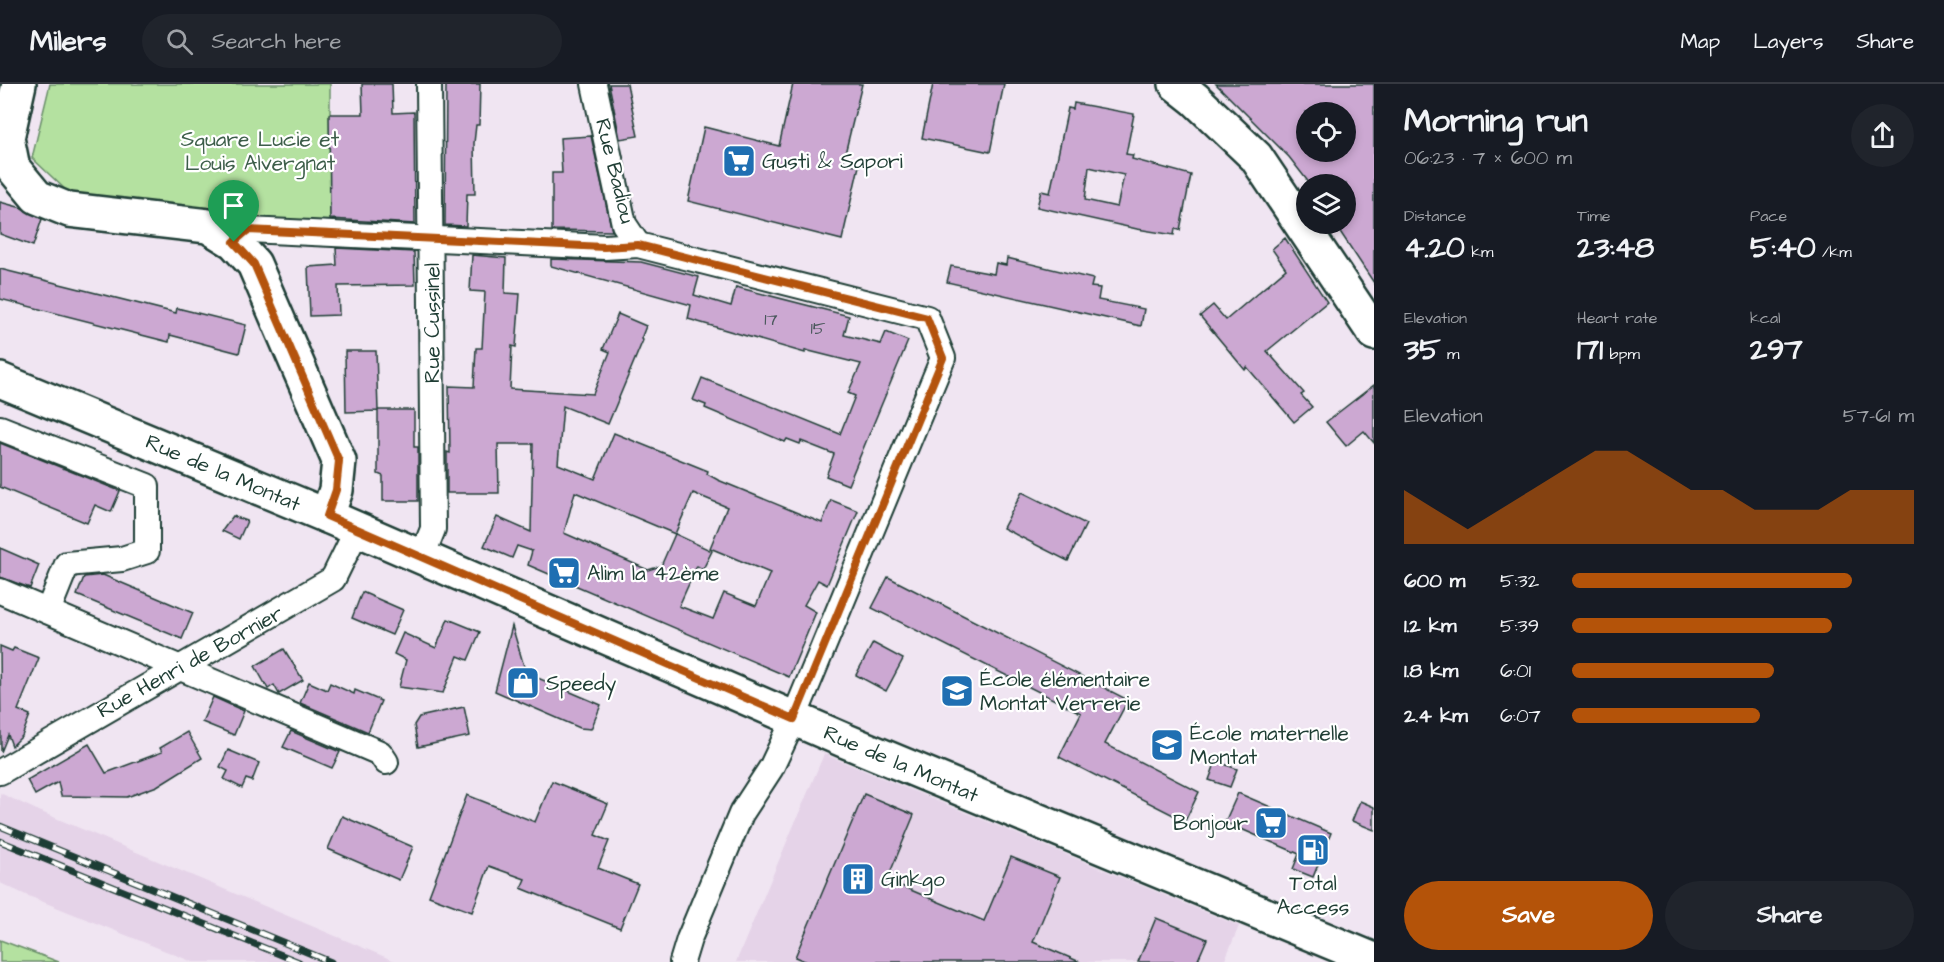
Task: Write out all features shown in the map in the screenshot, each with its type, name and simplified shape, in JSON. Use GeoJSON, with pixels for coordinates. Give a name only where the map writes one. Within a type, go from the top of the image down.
{"type":"FeatureCollection","features":[{"type":"Feature","properties":{"kind":"main road"},"geometry":{"type":"LineString","coordinates":[[19,84],[7,138],[14,168],[37,197],[69,210],[208,226],[234,242],[254,264],[339,461],[336,490],[327,516]]}},
{"type":"Feature","properties":{"kind":"main road"},"geometry":{"type":"LineString","coordinates":[[1176,84],[1256,157],[1374,333]]}},
{"type":"Feature","properties":{"kind":"main road","name":"Rue de la Montat"},"geometry":{"type":"LineString","coordinates":[[0,380],[327,516],[420,559],[794,719],[1374,960]]}},
{"type":"Feature","properties":{"kind":"street","name":"Rue Cussinel"},"geometry":{"type":"LineString","coordinates":[[420,559],[433,529],[429,84]]}},
{"type":"Feature","properties":{"kind":"street","name":"Rue Badiou"},"geometry":{"type":"LineString","coordinates":[[594,84],[624,224],[638,245],[927,318],[943,358],[794,719]]}},
{"type":"Feature","properties":{"kind":"street"},"geometry":{"type":"LineString","coordinates":[[234,242],[248,230],[604,247],[638,245]]}},
{"type":"Feature","properties":{"kind":"street"},"geometry":{"type":"LineString","coordinates":[[0,428],[147,486],[147,551],[122,559],[67,564],[48,611]]}},
{"type":"Feature","properties":{"kind":"street","name":"Rue Henri de Bornier"},"geometry":{"type":"LineString","coordinates":[[0,772],[181,666],[282,611],[333,579],[357,530]]}},
{"type":"Feature","properties":{"kind":"street"},"geometry":{"type":"LineString","coordinates":[[0,591],[181,666],[380,753],[386,762]]}},
{"type":"Feature","properties":{"kind":"street"},"geometry":{"type":"LineString","coordinates":[[682,962],[689,939],[741,814],[771,768],[794,719]]}},
{"type":"Feature","properties":{"kind":"shaded area"},"geometry":{"type":"Polygon","coordinates":[[[824,754],[1239,926],[1224,962],[736,962],[824,754]]]}},
{"type":"Feature","properties":{"kind":"shaded area"},"geometry":{"type":"Polygon","coordinates":[[[0,793],[397,962],[193,962],[26,895],[0,883],[0,793]]]}},
{"type":"Feature","properties":{"kind":"green space","name":"Square Lucie et Louis Alvergnat"},"geometry":{"type":"Polygon","coordinates":[[[50,84],[330,84],[330,228],[237,223],[233,213],[68,192],[32,158],[50,84]]]}},
{"type":"Feature","properties":{"kind":"green space"},"geometry":{"type":"Polygon","coordinates":[[[0,940],[59,962],[0,962],[0,940]]]}},
{"type":"Feature","properties":{"kind":"building"},"geometry":{"type":"Polygon","coordinates":[[[362,84],[392,84],[393,113],[414,112],[415,224],[330,219],[329,114],[363,114],[362,84]]]}},
{"type":"Feature","properties":{"kind":"building"},"geometry":{"type":"Polygon","coordinates":[[[446,84],[480,84],[479,125],[476,125],[474,143],[475,194],[467,194],[466,226],[445,225],[446,84]]]}},
{"type":"Feature","properties":{"kind":"building"},"geometry":{"type":"Polygon","coordinates":[[[609,84],[627,84],[638,136],[620,139],[609,84]]]}},
{"type":"Feature","properties":{"kind":"building"},"geometry":{"type":"Polygon","coordinates":[[[793,84],[862,84],[843,162],[859,166],[842,240],[688,201],[704,127],[779,146],[793,84]]]}},
{"type":"Feature","properties":{"kind":"building"},"geometry":{"type":"Polygon","coordinates":[[[933,84],[1004,84],[990,152],[922,138],[933,84]]]}},
{"type":"Feature","properties":{"kind":"building"},"geometry":{"type":"Polygon","coordinates":[[[1216,84],[1374,84],[1374,283],[1342,234],[1356,234],[1356,174],[1302,174],[1289,157],[1216,84]]]}},
{"type":"Feature","properties":{"kind":"building"},"geometry":{"type":"Polygon","coordinates":[[[1074,103],[1134,114],[1126,154],[1133,155],[1132,159],[1191,175],[1180,230],[1175,229],[1174,235],[1037,207],[1041,191],[1050,193],[1068,108],[1073,109],[1074,103]],[[1089,167],[1085,200],[1117,207],[1124,175],[1089,167]]]}},
{"type":"Feature","properties":{"kind":"building"},"geometry":{"type":"Polygon","coordinates":[[[591,136],[612,231],[552,230],[552,173],[562,173],[560,138],[591,136]]]}},
{"type":"Feature","properties":{"kind":"building"},"geometry":{"type":"Polygon","coordinates":[[[0,202],[22,208],[42,219],[33,246],[0,234],[0,202]]]}},
{"type":"Feature","properties":{"kind":"building"},"geometry":{"type":"Polygon","coordinates":[[[1285,238],[1327,302],[1267,351],[1304,393],[1301,395],[1312,407],[1294,422],[1247,367],[1245,370],[1200,316],[1213,305],[1226,320],[1286,269],[1272,249],[1285,238]]]}},
{"type":"Feature","properties":{"kind":"building"},"geometry":{"type":"Polygon","coordinates":[[[336,248],[414,252],[415,285],[338,286],[339,315],[310,316],[308,267],[337,265],[336,248]]]}},
{"type":"Feature","properties":{"kind":"building"},"geometry":{"type":"Polygon","coordinates":[[[472,255],[506,258],[505,293],[520,294],[516,347],[512,346],[510,389],[593,394],[610,352],[603,349],[618,314],[646,326],[641,339],[643,340],[608,424],[563,406],[558,464],[595,479],[614,433],[708,471],[707,474],[718,480],[822,523],[831,500],[858,511],[827,585],[818,580],[804,605],[816,612],[789,677],[528,565],[532,551],[517,546],[512,558],[484,546],[497,517],[531,532],[533,444],[498,444],[499,493],[447,493],[447,452],[450,453],[449,386],[474,387],[476,348],[482,348],[485,292],[470,291],[472,255]],[[575,492],[564,533],[648,570],[661,566],[675,534],[575,492]],[[693,493],[675,534],[712,551],[703,569],[697,566],[679,606],[713,619],[724,593],[756,606],[770,573],[710,548],[727,507],[693,493]]]}},
{"type":"Feature","properties":{"kind":"building"},"geometry":{"type":"Polygon","coordinates":[[[1007,258],[1093,279],[1091,287],[1100,288],[1098,300],[1144,309],[1141,326],[947,282],[951,266],[994,274],[996,263],[1006,265],[1007,258]]]}},
{"type":"Feature","properties":{"kind":"building"},"geometry":{"type":"Polygon","coordinates":[[[551,259],[641,262],[699,277],[694,295],[731,306],[736,287],[849,316],[844,335],[881,344],[886,332],[908,341],[848,485],[826,476],[834,454],[801,441],[800,444],[787,439],[785,442],[705,408],[706,405],[693,400],[702,378],[840,434],[855,396],[848,393],[861,364],[805,350],[805,353],[688,319],[691,305],[551,266],[551,259]]]}},
{"type":"Feature","properties":{"kind":"building"},"geometry":{"type":"Polygon","coordinates":[[[0,269],[176,313],[177,308],[246,325],[239,353],[170,335],[169,342],[0,299],[0,269]]]}},
{"type":"Feature","properties":{"kind":"building"},"geometry":{"type":"Polygon","coordinates":[[[345,351],[376,351],[378,410],[414,410],[414,447],[418,447],[418,501],[383,501],[383,476],[378,474],[378,411],[346,412],[345,351]]]}},
{"type":"Feature","properties":{"kind":"building"},"geometry":{"type":"Polygon","coordinates":[[[1374,385],[1374,443],[1364,431],[1346,446],[1326,422],[1374,385]]]}},
{"type":"Feature","properties":{"kind":"building"},"geometry":{"type":"Polygon","coordinates":[[[0,443],[120,491],[111,512],[95,505],[87,523],[0,487],[0,443]]]}},
{"type":"Feature","properties":{"kind":"building"},"geometry":{"type":"Polygon","coordinates":[[[1022,492],[1086,524],[1068,561],[1003,528],[1022,492]]]}},
{"type":"Feature","properties":{"kind":"building"},"geometry":{"type":"Polygon","coordinates":[[[233,516],[247,521],[239,539],[222,531],[233,516]]]}},
{"type":"Feature","properties":{"kind":"building"},"geometry":{"type":"Polygon","coordinates":[[[0,548],[39,565],[30,588],[0,577],[0,548]]]}},
{"type":"Feature","properties":{"kind":"building"},"geometry":{"type":"Polygon","coordinates":[[[103,575],[193,613],[182,639],[77,595],[84,577],[103,575]]]}},
{"type":"Feature","properties":{"kind":"building"},"geometry":{"type":"Polygon","coordinates":[[[888,577],[1128,700],[1105,744],[1199,792],[1185,821],[1059,757],[1081,713],[872,608],[888,577]]]}},
{"type":"Feature","properties":{"kind":"building"},"geometry":{"type":"Polygon","coordinates":[[[362,592],[403,610],[392,635],[352,618],[362,592]]]}},
{"type":"Feature","properties":{"kind":"building"},"geometry":{"type":"Polygon","coordinates":[[[448,619],[480,632],[468,660],[458,656],[443,693],[399,687],[406,660],[394,654],[403,633],[436,648],[448,619]]]}},
{"type":"Feature","properties":{"kind":"building","name":"Speedy"},"geometry":{"type":"Polygon","coordinates":[[[512,626],[526,673],[601,705],[591,729],[580,728],[495,691],[512,626]]]}},
{"type":"Feature","properties":{"kind":"building"},"geometry":{"type":"Polygon","coordinates":[[[873,643],[903,659],[886,691],[856,675],[873,643]]]}},
{"type":"Feature","properties":{"kind":"building"},"geometry":{"type":"Polygon","coordinates":[[[0,646],[12,651],[14,648],[39,658],[18,710],[30,715],[22,736],[12,746],[8,735],[1,752],[0,646]]]}},
{"type":"Feature","properties":{"kind":"building"},"geometry":{"type":"Polygon","coordinates":[[[284,649],[303,680],[279,694],[274,685],[268,689],[255,666],[284,649]]]}},
{"type":"Feature","properties":{"kind":"building"},"geometry":{"type":"Polygon","coordinates":[[[309,682],[327,690],[330,683],[354,694],[355,690],[381,701],[368,732],[300,703],[309,682]]]}},
{"type":"Feature","properties":{"kind":"building"},"geometry":{"type":"Polygon","coordinates":[[[213,697],[244,711],[234,735],[202,722],[213,697]]]}},
{"type":"Feature","properties":{"kind":"building"},"geometry":{"type":"Polygon","coordinates":[[[464,707],[470,736],[418,747],[414,725],[419,717],[464,707]]]}},
{"type":"Feature","properties":{"kind":"building"},"geometry":{"type":"Polygon","coordinates":[[[291,731],[340,752],[332,768],[283,747],[291,731]]]}},
{"type":"Feature","properties":{"kind":"building"},"geometry":{"type":"Polygon","coordinates":[[[187,732],[202,758],[157,786],[127,797],[61,796],[58,782],[35,795],[27,780],[89,744],[106,773],[162,752],[160,748],[187,732]]]}},
{"type":"Feature","properties":{"kind":"building"},"geometry":{"type":"Polygon","coordinates":[[[228,750],[259,763],[252,781],[246,779],[242,788],[224,779],[228,771],[220,767],[228,750]]]}},
{"type":"Feature","properties":{"kind":"building"},"geometry":{"type":"Polygon","coordinates":[[[1216,761],[1237,769],[1230,787],[1209,780],[1216,761]]]}},
{"type":"Feature","properties":{"kind":"building"},"geometry":{"type":"Polygon","coordinates":[[[552,781],[608,804],[595,835],[609,841],[598,868],[638,884],[620,928],[521,888],[525,879],[489,866],[472,912],[429,896],[467,795],[535,822],[552,781]]]}},
{"type":"Feature","properties":{"kind":"building"},"geometry":{"type":"Polygon","coordinates":[[[1238,793],[1331,833],[1313,877],[1293,869],[1299,854],[1225,822],[1238,793]]]}},
{"type":"Feature","properties":{"kind":"building","name":"Ginkgo"},"geometry":{"type":"Polygon","coordinates":[[[864,794],[914,815],[887,880],[984,921],[1011,857],[1060,877],[1033,942],[1080,962],[807,962],[795,957],[864,794]]]}},
{"type":"Feature","properties":{"kind":"building"},"geometry":{"type":"Polygon","coordinates":[[[1360,801],[1374,807],[1374,830],[1352,821],[1360,801]]]}},
{"type":"Feature","properties":{"kind":"building"},"geometry":{"type":"Polygon","coordinates":[[[342,816],[413,847],[399,880],[328,849],[342,816]]]}},
{"type":"Feature","properties":{"kind":"building"},"geometry":{"type":"Polygon","coordinates":[[[1156,918],[1207,939],[1197,962],[1138,962],[1156,918]]]}},
{"type":"Feature","properties":{"kind":"railway"},"geometry":{"type":"LineString","coordinates":[[0,826],[331,962]]}},
{"type":"Feature","properties":{"kind":"railway"},"geometry":{"type":"LineString","coordinates":[[0,841],[299,962]]}},
{"type":"Feature","properties":{"kind":"place","name":"Gusti & Sapori"},"geometry":{"type":"Point","coordinates":[739,161]}},
{"type":"Feature","properties":{"kind":"place","name":"Alim la 42ème"},"geometry":{"type":"Point","coordinates":[564,573]}},
{"type":"Feature","properties":{"kind":"place","name":"Speedy"},"geometry":{"type":"Point","coordinates":[523,683]}},
{"type":"Feature","properties":{"kind":"place","name":"École élémentaire Montat Verrerie"},"geometry":{"type":"Point","coordinates":[957,691]}},
{"type":"Feature","properties":{"kind":"place","name":"École maternelle Montat"},"geometry":{"type":"Point","coordinates":[1167,745]}},
{"type":"Feature","properties":{"kind":"place","name":"Bonjour"},"geometry":{"type":"Point","coordinates":[1271,823]}},
{"type":"Feature","properties":{"kind":"place","name":"Total Access"},"geometry":{"type":"Point","coordinates":[1313,850]}},
{"type":"Feature","properties":{"kind":"place","name":"Ginkgo"},"geometry":{"type":"Point","coordinates":[858,879]}},
{"type":"Feature","properties":{"kind":"route"},"geometry":{"type":"LineString","coordinates":[[248,230],[604,247],[638,245],[927,318],[943,358],[794,719],[327,516],[336,490],[339,461],[254,264],[234,242],[248,230]]}}]}
